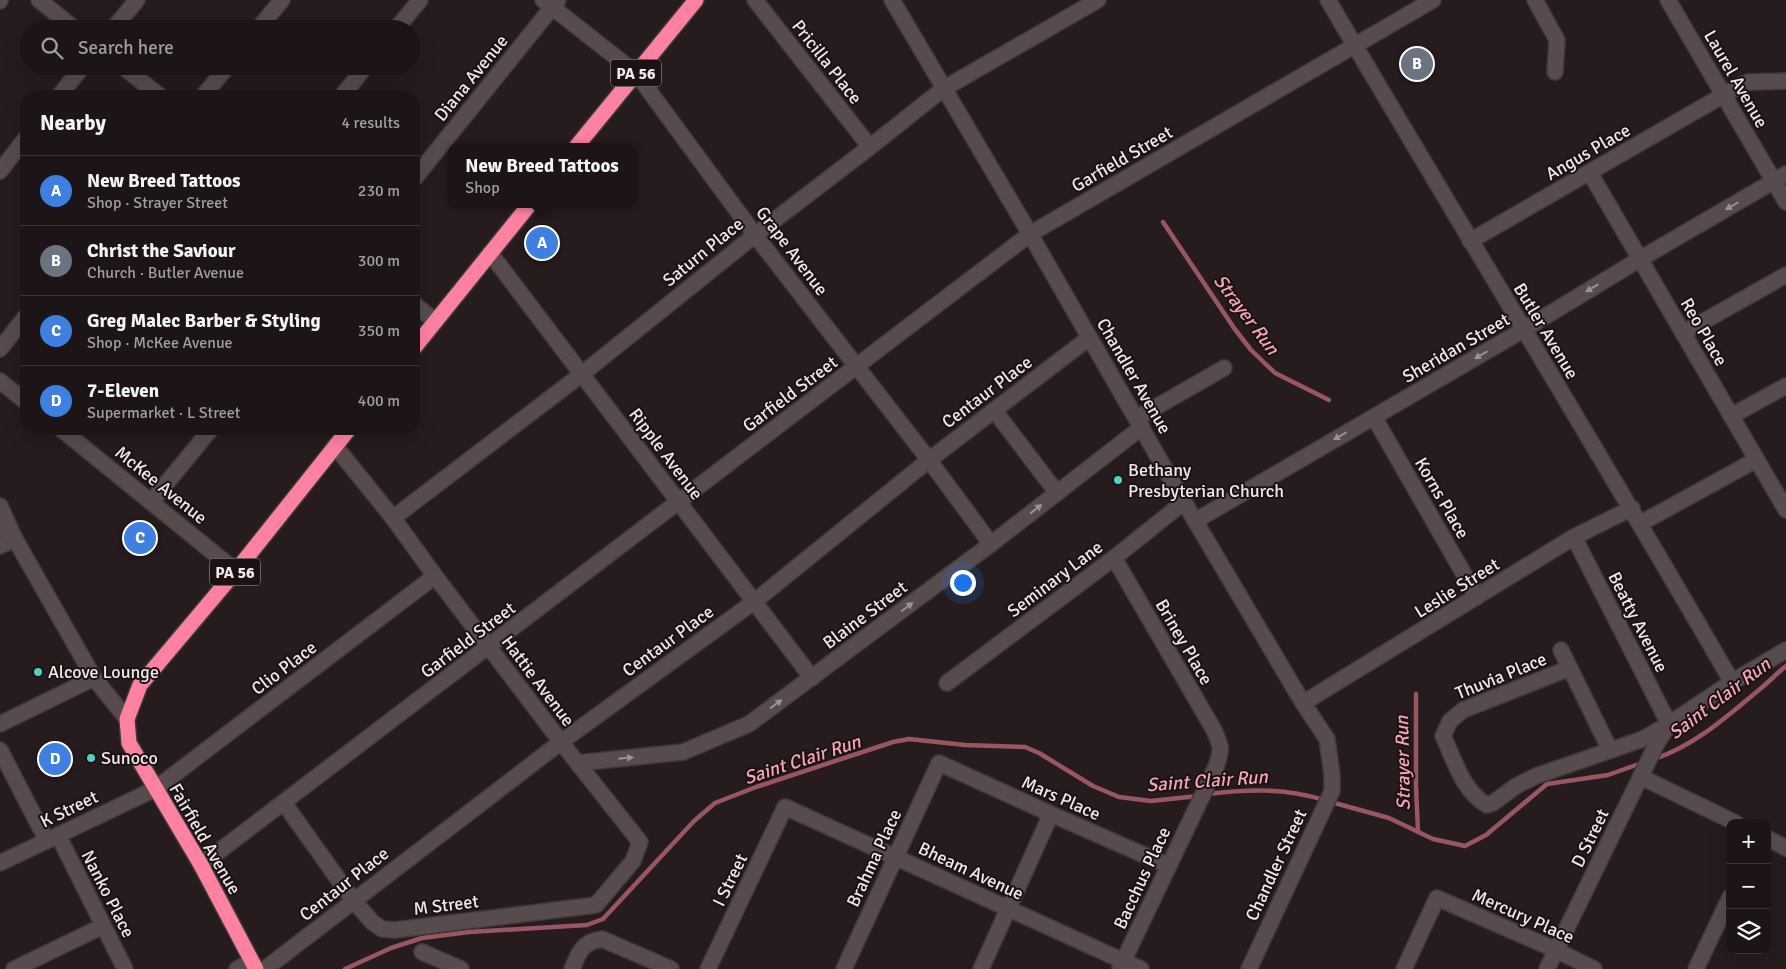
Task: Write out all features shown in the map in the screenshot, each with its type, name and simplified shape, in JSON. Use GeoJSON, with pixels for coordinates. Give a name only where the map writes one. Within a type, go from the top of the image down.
{"type":"FeatureCollection","features":[{"type":"Feature","properties":{"kind":"highway","name":"PA 56"},"geometry":{"type":"LineString","coordinates":[[579,143],[696,0]]}},
{"type":"Feature","properties":{"kind":"highway"},"geometry":{"type":"LineString","coordinates":[[420,340],[527,208]]}},
{"type":"Feature","properties":{"kind":"highway","name":"PA 56"},"geometry":{"type":"LineString","coordinates":[[127,719],[140,685],[236,571],[344,435]]}},
{"type":"Feature","properties":{"kind":"highway","name":"Fairfield Avenue"},"geometry":{"type":"LineString","coordinates":[[127,719],[130,743],[155,789],[201,865],[248,967]]}},
{"type":"Feature","properties":{"kind":"street"},"geometry":{"type":"LineString","coordinates":[[39,0],[64,20]]}},
{"type":"Feature","properties":{"kind":"street"},"geometry":{"type":"LineString","coordinates":[[121,20],[137,0]]}},
{"type":"Feature","properties":{"kind":"street"},"geometry":{"type":"LineString","coordinates":[[265,20],[282,0]]}},
{"type":"Feature","properties":{"kind":"street"},"geometry":{"type":"LineString","coordinates":[[403,20],[420,0]]}},
{"type":"Feature","properties":{"kind":"street","name":"Pricilla Place"},"geometry":{"type":"LineString","coordinates":[[755,0],[870,147]]}},
{"type":"Feature","properties":{"kind":"street","name":"Chandler Avenue"},"geometry":{"type":"LineString","coordinates":[[892,0],[1030,234],[1195,521],[1303,704],[1326,739],[1332,775]]}},
{"type":"Feature","properties":{"kind":"street","name":"Saturn Place"},"geometry":{"type":"LineString","coordinates":[[393,518],[582,374],[755,235],[943,89],[1098,0]]}},
{"type":"Feature","properties":{"kind":"street","name":"Butler Avenue"},"geometry":{"type":"LineString","coordinates":[[1328,0],[1523,330],[1632,508],[1732,682]]}},
{"type":"Feature","properties":{"kind":"street","name":"Garfield Street"},"geometry":{"type":"LineString","coordinates":[[201,865],[490,647],[678,501],[1030,234],[1433,0]]}},
{"type":"Feature","properties":{"kind":"street"},"geometry":{"type":"LineString","coordinates":[[1535,0],[1557,40],[1555,72]]}},
{"type":"Feature","properties":{"kind":"street","name":"Laurel Avenue"},"geometry":{"type":"LineString","coordinates":[[1668,0],[1724,95],[1780,178],[1786,202]]}},
{"type":"Feature","properties":{"kind":"street","name":"Grape Avenue"},"geometry":{"type":"LineString","coordinates":[[551,2],[636,73],[755,235],[929,460],[991,544]]}},
{"type":"Feature","properties":{"kind":"street","name":"Diana Avenue"},"geometry":{"type":"LineString","coordinates":[[420,171],[551,2]]}},
{"type":"Feature","properties":{"kind":"street"},"geometry":{"type":"LineString","coordinates":[[64,90],[76,75]]}},
{"type":"Feature","properties":{"kind":"street"},"geometry":{"type":"LineString","coordinates":[[133,75],[152,90]]}},
{"type":"Feature","properties":{"kind":"street"},"geometry":{"type":"LineString","coordinates":[[208,90],[220,75]]}},
{"type":"Feature","properties":{"kind":"street"},"geometry":{"type":"LineString","coordinates":[[347,90],[359,75]]}},
{"type":"Feature","properties":{"kind":"street","name":"Angus Place"},"geometry":{"type":"LineString","coordinates":[[1470,241],[1724,95],[1750,82],[1786,81]]}},
{"type":"Feature","properties":{"kind":"street"},"geometry":{"type":"LineString","coordinates":[[0,170],[20,145]]}},
{"type":"Feature","properties":{"kind":"street","name":"Reo Place"},"geometry":{"type":"LineString","coordinates":[[1590,173],[1786,510]]}},
{"type":"Feature","properties":{"kind":"street","name":"Sheridan Street"},"geometry":{"type":"LineString","coordinates":[[1195,521],[1780,178]]}},
{"type":"Feature","properties":{"kind":"street","name":"Ripple Avenue"},"geometry":{"type":"LineString","coordinates":[[490,253],[812,678]]}},
{"type":"Feature","properties":{"kind":"street"},"geometry":{"type":"LineString","coordinates":[[1683,333],[1786,275]]}},
{"type":"Feature","properties":{"kind":"street"},"geometry":{"type":"LineString","coordinates":[[420,309],[435,321]]}},
{"type":"Feature","properties":{"kind":"street"},"geometry":{"type":"LineString","coordinates":[[0,349],[20,324]]}},
{"type":"Feature","properties":{"kind":"street","name":"Centaur Place"},"geometry":{"type":"LineString","coordinates":[[265,969],[561,742],[755,601],[929,460],[1089,338]]}},
{"type":"Feature","properties":{"kind":"street","name":"Blaine Street"},"geometry":{"type":"LineString","coordinates":[[578,763],[683,752],[749,724],[1057,493],[1139,422],[1224,368]]}},
{"type":"Feature","properties":{"kind":"street"},"geometry":{"type":"LineString","coordinates":[[0,382],[20,397]]}},
{"type":"Feature","properties":{"kind":"street"},"geometry":{"type":"LineString","coordinates":[[1731,416],[1786,386]]}},
{"type":"Feature","properties":{"kind":"street"},"geometry":{"type":"LineString","coordinates":[[994,410],[1057,493]]}},
{"type":"Feature","properties":{"kind":"street","name":"Korns Place"},"geometry":{"type":"LineString","coordinates":[[1374,417],[1477,597]]}},
{"type":"Feature","properties":{"kind":"street","name":"McKee Avenue"},"geometry":{"type":"LineString","coordinates":[[73,435],[236,571]]}},
{"type":"Feature","properties":{"kind":"street"},"geometry":{"type":"LineString","coordinates":[[152,502],[206,435]]}},
{"type":"Feature","properties":{"kind":"street","name":"Hattie Avenue"},"geometry":{"type":"LineString","coordinates":[[335,446],[393,518],[561,742],[640,842]]}},
{"type":"Feature","properties":{"kind":"street"},"geometry":{"type":"LineString","coordinates":[[1640,523],[1756,460]]}},
{"type":"Feature","properties":{"kind":"street","name":"Seminary Lane"},"geometry":{"type":"LineString","coordinates":[[948,683],[1114,558],[1184,502]]}},
{"type":"Feature","properties":{"kind":"street"},"geometry":{"type":"LineString","coordinates":[[0,506],[15,539],[94,678],[127,719]]}},
{"type":"Feature","properties":{"kind":"street","name":"Leslie Street"},"geometry":{"type":"LineString","coordinates":[[1303,704],[1574,538],[1632,508]]}},
{"type":"Feature","properties":{"kind":"street"},"geometry":{"type":"LineString","coordinates":[[0,526],[15,539]]}},
{"type":"Feature","properties":{"kind":"street","name":"Beatty Avenue"},"geometry":{"type":"LineString","coordinates":[[1574,538],[1669,724]]}},
{"type":"Feature","properties":{"kind":"street"},"geometry":{"type":"LineString","coordinates":[[0,546],[15,539]]}},
{"type":"Feature","properties":{"kind":"street","name":"Briney Place"},"geometry":{"type":"LineString","coordinates":[[1114,558],[1221,745]]}},
{"type":"Feature","properties":{"kind":"street","name":"Clio Place"},"geometry":{"type":"LineString","coordinates":[[155,789],[435,576]]}},
{"type":"Feature","properties":{"kind":"street"},"geometry":{"type":"LineString","coordinates":[[1561,650],[1610,750]]}},
{"type":"Feature","properties":{"kind":"street","name":"D Street"},"geometry":{"type":"LineString","coordinates":[[1480,801],[1487,805],[1494,803],[1516,786],[1536,776],[1642,739],[1786,650]]}},
{"type":"Feature","properties":{"kind":"street","name":"Thuvia Place"},"geometry":{"type":"LineString","coordinates":[[1480,801],[1468,788],[1443,736],[1450,721],[1463,710],[1570,668]]}},
{"type":"Feature","properties":{"kind":"street"},"geometry":{"type":"LineString","coordinates":[[0,724],[94,678]]}},
{"type":"Feature","properties":{"kind":"street","name":"D Street"},"geometry":{"type":"LineString","coordinates":[[1547,969],[1656,745],[1669,724]]}},
{"type":"Feature","properties":{"kind":"street","name":"Bacchus Place"},"geometry":{"type":"LineString","coordinates":[[1122,965],[1221,753],[1221,745]]}},
{"type":"Feature","properties":{"kind":"street","name":"Nanko Place"},"geometry":{"type":"LineString","coordinates":[[0,750],[104,926],[125,969]]}},
{"type":"Feature","properties":{"kind":"street","name":"Mars Place"},"geometry":{"type":"LineString","coordinates":[[939,763],[1169,866]]}},
{"type":"Feature","properties":{"kind":"street","name":"Brahma Place"},"geometry":{"type":"LineString","coordinates":[[844,969],[939,763]]}},
{"type":"Feature","properties":{"kind":"street"},"geometry":{"type":"LineString","coordinates":[[1642,774],[1728,819]]}},
{"type":"Feature","properties":{"kind":"street","name":"Chandler Street"},"geometry":{"type":"LineString","coordinates":[[1249,969],[1332,791],[1332,775]]}},
{"type":"Feature","properties":{"kind":"street","name":"K Street"},"geometry":{"type":"LineString","coordinates":[[0,863],[155,789]]}},
{"type":"Feature","properties":{"kind":"street","name":"M Street"},"geometry":{"type":"LineString","coordinates":[[284,803],[354,900],[377,926],[382,929],[395,930],[596,905],[633,861],[640,842]]}},
{"type":"Feature","properties":{"kind":"street","name":"Bheam Avenue"},"geometry":{"type":"LineString","coordinates":[[785,807],[1008,908],[1122,965],[1141,969]]}},
{"type":"Feature","properties":{"kind":"street","name":"I Street"},"geometry":{"type":"LineString","coordinates":[[708,969],[785,807]]}},
{"type":"Feature","properties":{"kind":"street"},"geometry":{"type":"LineString","coordinates":[[981,969],[1051,814]]}},
{"type":"Feature","properties":{"kind":"street"},"geometry":{"type":"LineString","coordinates":[[1771,840],[1786,848]]}},
{"type":"Feature","properties":{"kind":"street","name":"Mercury Place"},"geometry":{"type":"LineString","coordinates":[[1404,969],[1437,898],[1556,950],[1594,969]]}},
{"type":"Feature","properties":{"kind":"street"},"geometry":{"type":"LineString","coordinates":[[1696,969],[1726,905]]}},
{"type":"Feature","properties":{"kind":"street"},"geometry":{"type":"LineString","coordinates":[[14,969],[104,926]]}},
{"type":"Feature","properties":{"kind":"street"},"geometry":{"type":"LineString","coordinates":[[572,969],[580,950],[591,941],[602,939],[670,969]]}},
{"type":"Feature","properties":{"kind":"street"},"geometry":{"type":"LineString","coordinates":[[422,952],[461,969]]}},
{"type":"Feature","properties":{"kind":"waterway","name":"Strayer Run"},"geometry":{"type":"LineString","coordinates":[[1163,222],[1234,328],[1251,350],[1275,373],[1329,400]]}},
{"type":"Feature","properties":{"kind":"waterway","name":"Saint Clair Run"},"geometry":{"type":"LineString","coordinates":[[1654,759],[1683,746],[1710,729],[1736,710],[1786,666]]}},
{"type":"Feature","properties":{"kind":"waterway","name":"Strayer Run"},"geometry":{"type":"LineString","coordinates":[[1416,694],[1418,832]]}},
{"type":"Feature","properties":{"kind":"waterway","name":"Saint Clair Run"},"geometry":{"type":"LineString","coordinates":[[345,969],[391,948],[422,938],[469,932],[587,925],[603,919],[694,821],[715,803],[756,787],[893,742],[909,739],[965,745],[1025,747],[1039,753],[1093,786],[1119,797],[1151,801],[1198,796]]}},
{"type":"Feature","properties":{"kind":"waterway","name":"Saint Clair Run"},"geometry":{"type":"LineString","coordinates":[[1331,802],[1389,818],[1433,839],[1465,846],[1486,835],[1547,784],[1608,775],[1642,763]]}},
{"type":"Feature","properties":{"kind":"waterway","name":"Saint Clair Run"},"geometry":{"type":"LineString","coordinates":[[1208,794],[1266,791],[1295,793],[1324,800]]}},
{"type":"Feature","properties":{"kind":"place","name":"Christ the Saviour"},"geometry":{"type":"Point","coordinates":[1417,64]}},
{"type":"Feature","properties":{"kind":"place","name":"New Breed Tattoos"},"geometry":{"type":"Point","coordinates":[542,243]}},
{"type":"Feature","properties":{"kind":"place","name":"Bethany Presbyterian Church"},"geometry":{"type":"Point","coordinates":[1118,480]}},
{"type":"Feature","properties":{"kind":"place","name":"Greg Malec Barber & Styling"},"geometry":{"type":"Point","coordinates":[140,538]}},
{"type":"Feature","properties":{"kind":"place","name":"Alcove Lounge"},"geometry":{"type":"Point","coordinates":[38,672]}},
{"type":"Feature","properties":{"kind":"place","name":"Sunoco"},"geometry":{"type":"Point","coordinates":[91,758]}},
{"type":"Feature","properties":{"kind":"place","name":"7-Eleven"},"geometry":{"type":"Point","coordinates":[55,759]}}]}
